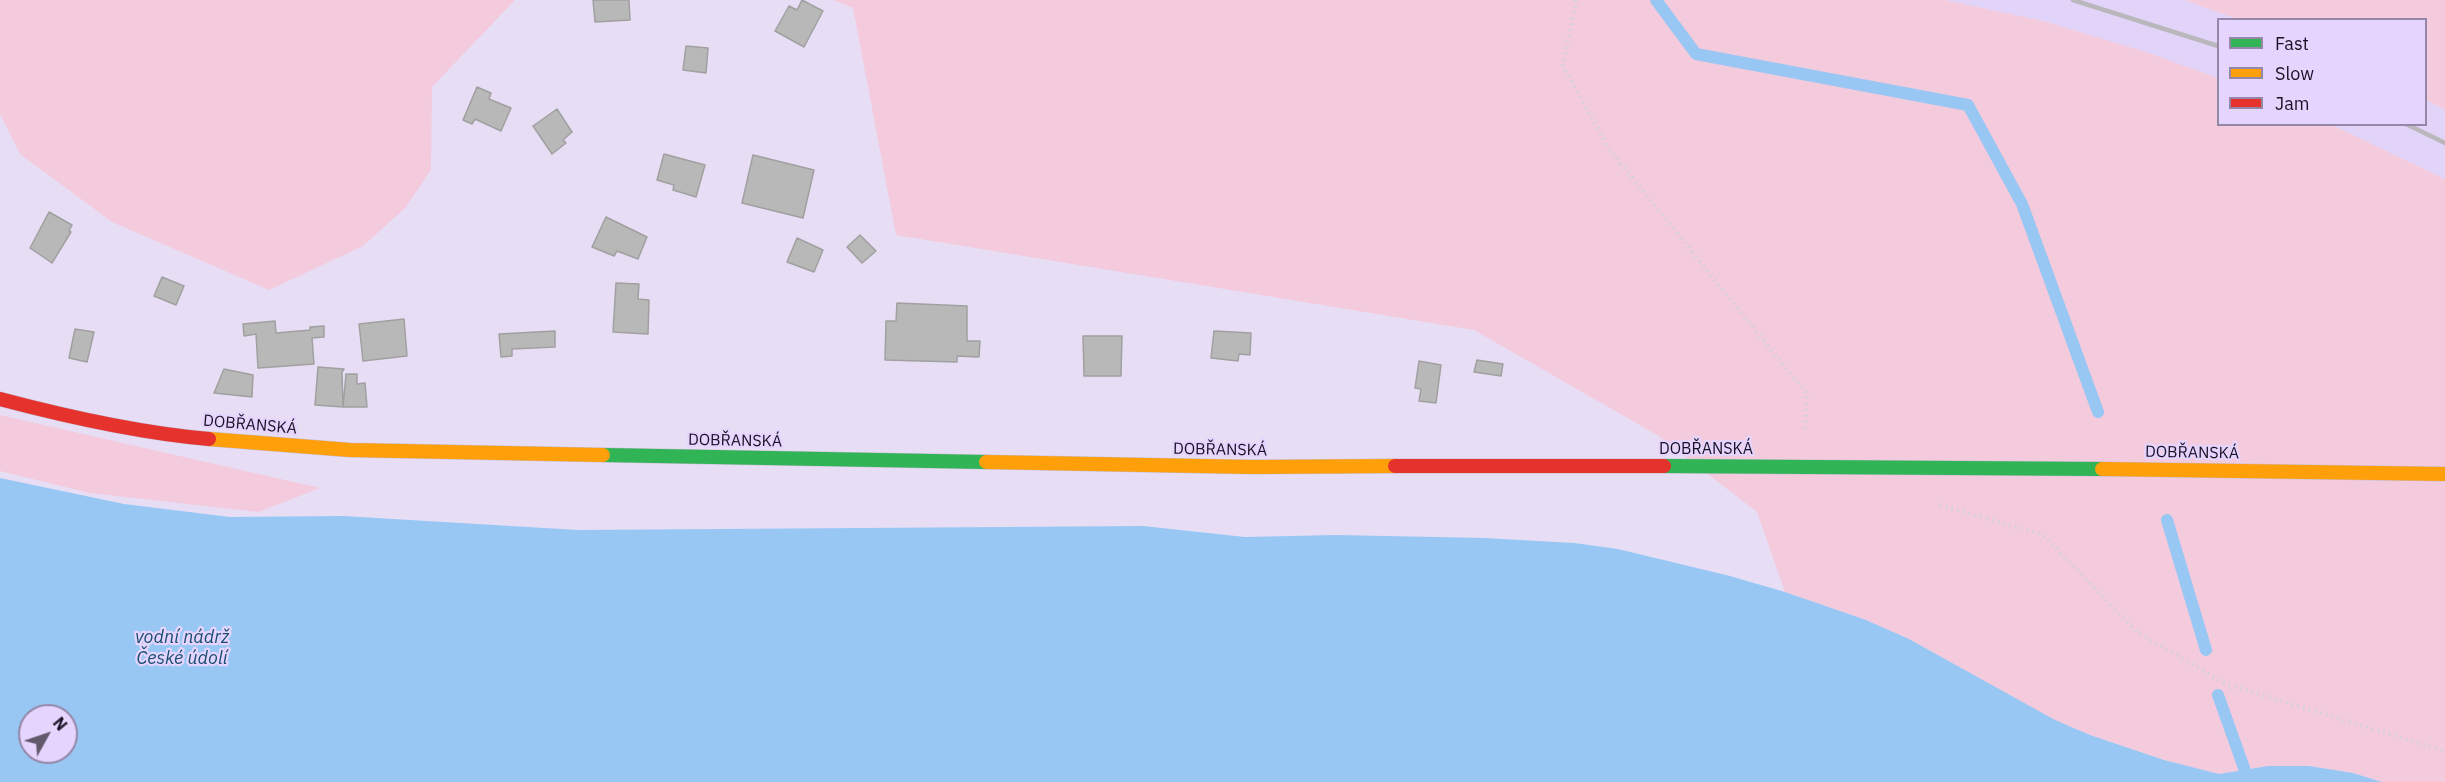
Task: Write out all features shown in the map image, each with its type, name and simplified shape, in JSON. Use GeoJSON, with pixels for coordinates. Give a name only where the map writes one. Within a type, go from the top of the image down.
{"type":"FeatureCollection","features":[{"type":"Feature","properties":{"kind":"street","name":"DOBŘANSKÁ"},"geometry":{"type":"LineString","coordinates":[[0,399],[70,417],[186,437],[350,450],[1254,467],[1803,465],[2445,474]]}},
{"type":"Feature","properties":{"kind":"path"},"geometry":{"type":"LineString","coordinates":[[1576,0],[1563,66],[1610,150],[1807,394],[1803,465]]}},
{"type":"Feature","properties":{"kind":"path"},"geometry":{"type":"LineString","coordinates":[[1929,502],[2043,535],[2137,632],[2226,684],[2445,751]]}},
{"type":"Feature","properties":{"kind":"shaded area"},"geometry":{"type":"Polygon","coordinates":[[[0,0],[515,0],[432,87],[431,170],[405,208],[363,246],[269,290],[112,222],[20,154],[0,114],[0,0]]]}},
{"type":"Feature","properties":{"kind":"shaded area"},"geometry":{"type":"Polygon","coordinates":[[[833,0],[1945,0],[2043,21],[2146,52],[2217,78],[2217,126],[2334,126],[2445,179],[2445,782],[2382,782],[2353,773],[2309,766],[2268,766],[2219,774],[2164,760],[2054,720],[1909,639],[1866,620],[1785,592],[1757,512],[1657,435],[1474,330],[896,235],[853,8],[833,0]]]}},
{"type":"Feature","properties":{"kind":"shaded area"},"geometry":{"type":"Polygon","coordinates":[[[1945,0],[2184,0],[2234,18],[2217,18],[2217,78],[2146,52],[2043,21],[1945,0]]]}},
{"type":"Feature","properties":{"kind":"shaded area"},"geometry":{"type":"Polygon","coordinates":[[[2184,0],[2445,0],[2445,110],[2427,101],[2427,18],[2234,18],[2184,0]]]}},
{"type":"Feature","properties":{"kind":"shaded area"},"geometry":{"type":"Polygon","coordinates":[[[2427,101],[2445,110],[2445,179],[2334,126],[2427,126],[2427,101]]]}},
{"type":"Feature","properties":{"kind":"shaded area"},"geometry":{"type":"Polygon","coordinates":[[[0,415],[320,488],[259,512],[90,493],[0,471],[0,415]]]}},
{"type":"Feature","properties":{"kind":"water","name":"vodní nádrž České údolí"},"geometry":{"type":"Polygon","coordinates":[[[0,478],[124,504],[230,517],[343,516],[578,530],[1143,526],[1245,537],[1336,535],[1485,538],[1574,543],[1618,549],[1730,576],[1866,620],[1909,639],[2055,720],[2090,735],[2164,760],[2219,774],[2268,766],[2309,766],[2353,773],[2382,782],[0,782],[0,478]]]}},
{"type":"Feature","properties":{"kind":"building"},"geometry":{"type":"Polygon","coordinates":[[[593,0],[629,0],[630,20],[595,22],[593,0]]]}},
{"type":"Feature","properties":{"kind":"building"},"geometry":{"type":"Polygon","coordinates":[[[802,0],[823,11],[804,47],[775,31],[789,6],[797,10],[802,0]]]}},
{"type":"Feature","properties":{"kind":"building"},"geometry":{"type":"Polygon","coordinates":[[[686,46],[708,48],[706,73],[683,70],[686,46]]]}},
{"type":"Feature","properties":{"kind":"building"},"geometry":{"type":"Polygon","coordinates":[[[477,87],[491,93],[489,99],[511,108],[501,131],[475,119],[472,124],[463,120],[477,87]]]}},
{"type":"Feature","properties":{"kind":"building"},"geometry":{"type":"Polygon","coordinates":[[[557,109],[572,132],[563,140],[566,143],[552,154],[533,126],[557,109]]]}},
{"type":"Feature","properties":{"kind":"building"},"geometry":{"type":"Polygon","coordinates":[[[664,154],[705,165],[696,197],[673,190],[674,185],[657,180],[664,154]]]}},
{"type":"Feature","properties":{"kind":"building"},"geometry":{"type":"Polygon","coordinates":[[[753,155],[814,170],[803,218],[742,203],[753,155]]]}},
{"type":"Feature","properties":{"kind":"building"},"geometry":{"type":"Polygon","coordinates":[[[49,212],[72,225],[69,231],[71,232],[52,263],[30,248],[49,212]]]}},
{"type":"Feature","properties":{"kind":"building"},"geometry":{"type":"Polygon","coordinates":[[[606,217],[647,237],[638,259],[617,251],[614,256],[592,247],[606,217]]]}},
{"type":"Feature","properties":{"kind":"building"},"geometry":{"type":"Polygon","coordinates":[[[860,235],[876,251],[862,263],[847,247],[860,235]]]}},
{"type":"Feature","properties":{"kind":"building"},"geometry":{"type":"Polygon","coordinates":[[[797,238],[823,250],[814,272],[787,262],[797,238]]]}},
{"type":"Feature","properties":{"kind":"building"},"geometry":{"type":"Polygon","coordinates":[[[162,277],[184,286],[176,305],[154,296],[162,277]]]}},
{"type":"Feature","properties":{"kind":"building"},"geometry":{"type":"Polygon","coordinates":[[[616,283],[639,284],[638,299],[649,300],[648,334],[613,332],[616,283]]]}},
{"type":"Feature","properties":{"kind":"building"},"geometry":{"type":"Polygon","coordinates":[[[897,303],[967,306],[967,341],[980,341],[979,357],[957,356],[957,362],[885,360],[886,321],[896,321],[897,303]]]}},
{"type":"Feature","properties":{"kind":"building"},"geometry":{"type":"Polygon","coordinates":[[[404,319],[407,356],[363,361],[359,324],[404,319]]]}},
{"type":"Feature","properties":{"kind":"building"},"geometry":{"type":"Polygon","coordinates":[[[275,321],[276,333],[310,330],[310,327],[324,326],[324,337],[312,338],[314,364],[258,368],[256,334],[244,336],[243,324],[275,321]]]}},
{"type":"Feature","properties":{"kind":"building"},"geometry":{"type":"Polygon","coordinates":[[[75,329],[94,332],[87,362],[69,358],[75,329]]]}},
{"type":"Feature","properties":{"kind":"building"},"geometry":{"type":"Polygon","coordinates":[[[555,331],[555,347],[512,349],[512,356],[501,357],[499,334],[555,331]]]}},
{"type":"Feature","properties":{"kind":"building"},"geometry":{"type":"Polygon","coordinates":[[[1214,331],[1251,333],[1250,355],[1239,354],[1238,361],[1211,358],[1214,331]]]}},
{"type":"Feature","properties":{"kind":"building"},"geometry":{"type":"Polygon","coordinates":[[[1083,336],[1122,336],[1121,376],[1084,376],[1083,336]]]}},
{"type":"Feature","properties":{"kind":"building"},"geometry":{"type":"Polygon","coordinates":[[[1477,360],[1503,364],[1501,376],[1474,372],[1477,360]]]}},
{"type":"Feature","properties":{"kind":"building"},"geometry":{"type":"Polygon","coordinates":[[[1419,361],[1441,365],[1436,403],[1419,401],[1421,389],[1415,388],[1419,361]]]}},
{"type":"Feature","properties":{"kind":"building"},"geometry":{"type":"Polygon","coordinates":[[[318,367],[344,369],[342,372],[343,407],[315,405],[318,367]]]}},
{"type":"Feature","properties":{"kind":"building"},"geometry":{"type":"Polygon","coordinates":[[[224,369],[253,375],[252,397],[214,393],[224,369]]]}},
{"type":"Feature","properties":{"kind":"building"},"geometry":{"type":"Polygon","coordinates":[[[346,374],[357,374],[357,384],[365,383],[367,407],[343,407],[346,374]]]}},
{"type":"Feature","properties":{"kind":"waterway"},"geometry":{"type":"LineString","coordinates":[[1656,0],[1696,54],[1968,105],[2022,204],[2098,412]]}},
{"type":"Feature","properties":{"kind":"waterway"},"geometry":{"type":"LineString","coordinates":[[2167,520],[2206,650]]}},
{"type":"Feature","properties":{"kind":"waterway"},"geometry":{"type":"LineString","coordinates":[[2218,695],[2249,782]]}},
{"type":"Feature","properties":{"kind":"railway"},"geometry":{"type":"LineString","coordinates":[[2073,0],[2217,46]]}},
{"type":"Feature","properties":{"kind":"railway"},"geometry":{"type":"LineString","coordinates":[[2410,126],[2445,143]]}},
{"type":"Feature","properties":{"kind":"traffic: fast"},"geometry":{"type":"LineString","coordinates":[[603,455],[986,462]]}},
{"type":"Feature","properties":{"kind":"traffic: fast"},"geometry":{"type":"LineString","coordinates":[[1664,466],[2102,469]]}},
{"type":"Feature","properties":{"kind":"traffic: slow"},"geometry":{"type":"LineString","coordinates":[[209,439],[350,450],[603,455]]}},
{"type":"Feature","properties":{"kind":"traffic: slow"},"geometry":{"type":"LineString","coordinates":[[986,462],[1253,467],[1395,466]]}},
{"type":"Feature","properties":{"kind":"traffic: slow"},"geometry":{"type":"LineString","coordinates":[[2102,469],[2445,474]]}},
{"type":"Feature","properties":{"kind":"traffic: jam"},"geometry":{"type":"LineString","coordinates":[[0,399],[104,424],[209,439]]}},
{"type":"Feature","properties":{"kind":"traffic: jam"},"geometry":{"type":"LineString","coordinates":[[1395,466],[1664,466]]}}]}
